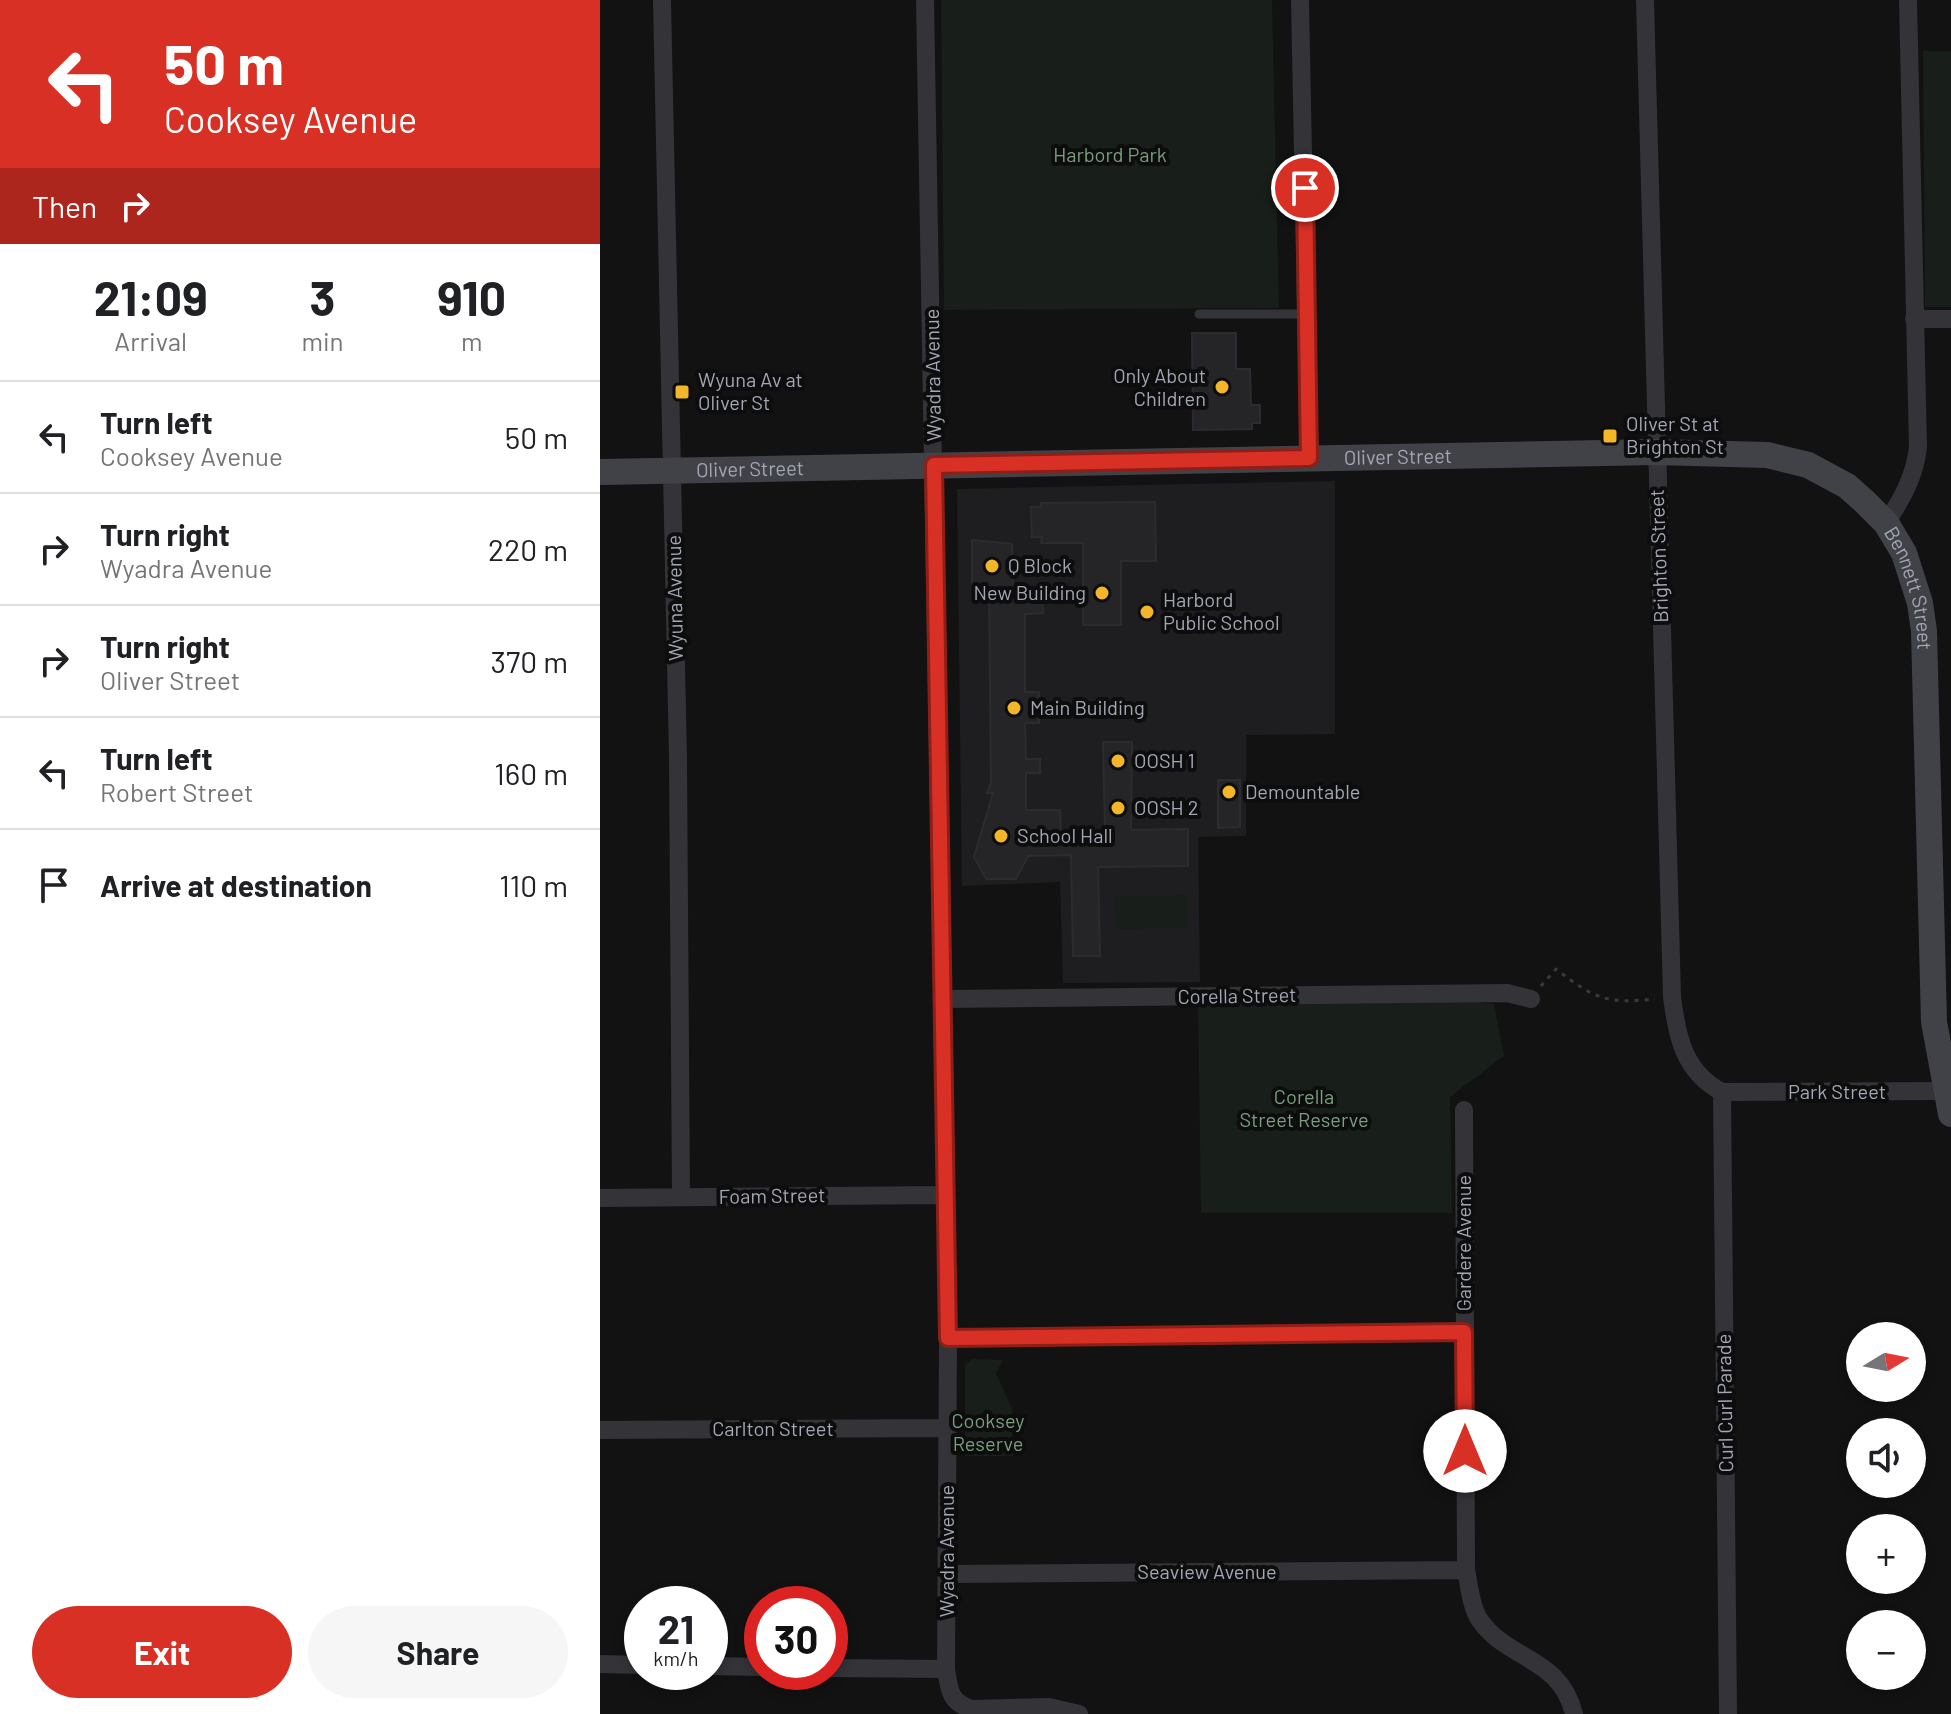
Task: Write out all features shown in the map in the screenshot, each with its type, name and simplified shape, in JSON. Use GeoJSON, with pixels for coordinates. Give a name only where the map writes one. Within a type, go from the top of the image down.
{"type":"FeatureCollection","features":[{"type":"Feature","properties":{"kind":"main road","name":"Oliver Street"},"geometry":{"type":"LineString","coordinates":[[600,472],[1656,452],[1767,455],[1808,465],[1847,486],[1886,523]]}},
{"type":"Feature","properties":{"kind":"main road","name":"Bennett Street"},"geometry":{"type":"LineString","coordinates":[[1886,523],[1913,578],[1924,631],[1934,1022],[1949,1099]]}},
{"type":"Feature","properties":{"kind":"street","name":"Wyuna Avenue"},"geometry":{"type":"LineString","coordinates":[[662,0],[672,470],[681,1197]]}},
{"type":"Feature","properties":{"kind":"street","name":"Wyadra Avenue"},"geometry":{"type":"LineString","coordinates":[[925,0],[943,1195],[948,1338],[946,1669],[949,1693],[960,1706],[972,1709],[1049,1707],[1075,1713]]}},
{"type":"Feature","properties":{"kind":"street"},"geometry":{"type":"LineString","coordinates":[[1300,0],[1309,458]]}},
{"type":"Feature","properties":{"kind":"street","name":"Brighton Street"},"geometry":{"type":"LineString","coordinates":[[1645,0],[1672,997],[1677,1035],[1694,1073],[1722,1092]]}},
{"type":"Feature","properties":{"kind":"street","name":"Bennett Street"},"geometry":{"type":"LineString","coordinates":[[1886,523],[1901,502],[1916,467],[1908,0]]}},
{"type":"Feature","properties":{"kind":"street"},"geometry":{"type":"LineString","coordinates":[[1914,319],[1951,319]]}},
{"type":"Feature","properties":{"kind":"street","name":"Corella Street"},"geometry":{"type":"LineString","coordinates":[[942,999],[1492,993],[1531,999]]}},
{"type":"Feature","properties":{"kind":"street","name":"Park Street"},"geometry":{"type":"LineString","coordinates":[[1722,1092],[1949,1099]]}},
{"type":"Feature","properties":{"kind":"street","name":"Curl Curl Parade"},"geometry":{"type":"LineString","coordinates":[[1722,1092],[1728,1714]]}},
{"type":"Feature","properties":{"kind":"street","name":"Gardere Avenue"},"geometry":{"type":"LineString","coordinates":[[1464,1110],[1466,1570],[1477,1617],[1499,1640],[1555,1675],[1574,1714]]}},
{"type":"Feature","properties":{"kind":"street","name":"Foam Street"},"geometry":{"type":"LineString","coordinates":[[600,1198],[943,1195]]}},
{"type":"Feature","properties":{"kind":"street"},"geometry":{"type":"LineString","coordinates":[[948,1338],[1464,1332]]}},
{"type":"Feature","properties":{"kind":"street","name":"Carlton Street"},"geometry":{"type":"LineString","coordinates":[[600,1430],[947,1428]]}},
{"type":"Feature","properties":{"kind":"street","name":"Seaview Avenue"},"geometry":{"type":"LineString","coordinates":[[948,1574],[1466,1570]]}},
{"type":"Feature","properties":{"kind":"street"},"geometry":{"type":"LineString","coordinates":[[600,1664],[624,1665]]}},
{"type":"Feature","properties":{"kind":"street"},"geometry":{"type":"LineString","coordinates":[[848,1668],[946,1669]]}},
{"type":"Feature","properties":{"kind":"lane"},"geometry":{"type":"LineString","coordinates":[[1199,314],[1308,314]]}},
{"type":"Feature","properties":{"kind":"path"},"geometry":{"type":"LineString","coordinates":[[1531,999],[1556,969],[1581,989],[1614,1003],[1672,997]]}},
{"type":"Feature","properties":{"kind":"shaded area","name":"Harbord Public School"},"geometry":{"type":"Polygon","coordinates":[[[1335,481],[1335,734],[1246,735],[1246,836],[1198,837],[1200,982],[1063,983],[1060,882],[962,886],[957,489],[1335,481]]]}},
{"type":"Feature","properties":{"kind":"green space","name":"Harbord Park"},"geometry":{"type":"Polygon","coordinates":[[[941,0],[1272,0],[1279,308],[944,310],[941,0]]]}},
{"type":"Feature","properties":{"kind":"green space"},"geometry":{"type":"Polygon","coordinates":[[[1923,51],[1951,51],[1951,307],[1925,307],[1923,51]]]}},
{"type":"Feature","properties":{"kind":"green space"},"geometry":{"type":"Polygon","coordinates":[[[1187,895],[1187,928],[1116,929],[1115,897],[1187,895]]]}},
{"type":"Feature","properties":{"kind":"green space","name":"Corella Street Reserve"},"geometry":{"type":"Polygon","coordinates":[[[1470,1001],[1494,1004],[1504,1056],[1450,1097],[1452,1213],[1201,1213],[1198,1003],[1470,1001]]]}},
{"type":"Feature","properties":{"kind":"green space","name":"Cooksey Reserve"},"geometry":{"type":"Polygon","coordinates":[[[971,1359],[1003,1360],[996,1373],[1012,1409],[1013,1456],[965,1456],[965,1365],[971,1359]]]}},
{"type":"Feature","properties":{"kind":"building","name":"Only About Children"},"geometry":{"type":"Polygon","coordinates":[[[1192,333],[1236,333],[1236,369],[1250,369],[1251,405],[1260,405],[1260,423],[1252,423],[1252,429],[1193,430],[1192,333]]]}},
{"type":"Feature","properties":{"kind":"building","name":"New Building"},"geometry":{"type":"Polygon","coordinates":[[[1155,502],[1156,561],[1121,561],[1121,625],[1083,625],[1083,543],[1041,543],[1042,537],[1032,537],[1031,507],[1041,507],[1041,503],[1155,502]]]}},
{"type":"Feature","properties":{"kind":"building"},"geometry":{"type":"Polygon","coordinates":[[[972,540],[1012,544],[1013,595],[1042,599],[1043,613],[1025,614],[1025,692],[1039,692],[1039,723],[1025,723],[1026,759],[1040,759],[1040,773],[1026,773],[1026,810],[1060,810],[1061,832],[1105,831],[1103,742],[1132,742],[1131,830],[1188,829],[1188,866],[1098,867],[1100,956],[1073,956],[1071,855],[1028,856],[1016,879],[986,879],[974,857],[993,793],[987,793],[991,782],[989,588],[972,589],[972,540]]]}},
{"type":"Feature","properties":{"kind":"building"},"geometry":{"type":"Polygon","coordinates":[[[1218,780],[1240,780],[1240,827],[1218,828],[1218,780]]]}},
{"type":"Feature","properties":{"kind":"place","name":"Only About Children"},"geometry":{"type":"Point","coordinates":[1222,387]}},
{"type":"Feature","properties":{"kind":"place","name":"Wyuna Av at Oliver St"},"geometry":{"type":"Point","coordinates":[682,392]}},
{"type":"Feature","properties":{"kind":"place","name":"Oliver St at Brighton St"},"geometry":{"type":"Point","coordinates":[1610,436]}},
{"type":"Feature","properties":{"kind":"place","name":"Q Block"},"geometry":{"type":"Point","coordinates":[992,566]}},
{"type":"Feature","properties":{"kind":"place","name":"New Building"},"geometry":{"type":"Point","coordinates":[1102,593]}},
{"type":"Feature","properties":{"kind":"place","name":"Harbord Public School"},"geometry":{"type":"Point","coordinates":[1147,612]}},
{"type":"Feature","properties":{"kind":"place","name":"Main Building"},"geometry":{"type":"Point","coordinates":[1014,708]}},
{"type":"Feature","properties":{"kind":"place","name":"OOSH 1"},"geometry":{"type":"Point","coordinates":[1118,761]}},
{"type":"Feature","properties":{"kind":"place","name":"Demountable"},"geometry":{"type":"Point","coordinates":[1229,792]}},
{"type":"Feature","properties":{"kind":"place","name":"OOSH 2"},"geometry":{"type":"Point","coordinates":[1118,808]}},
{"type":"Feature","properties":{"kind":"place","name":"School Hall"},"geometry":{"type":"Point","coordinates":[1001,836]}},
{"type":"Feature","properties":{"kind":"route"},"geometry":{"type":"LineString","coordinates":[[1305,188],[1309,458],[934,465],[943,1195],[948,1338],[1464,1332],[1465,1451]]}}]}
